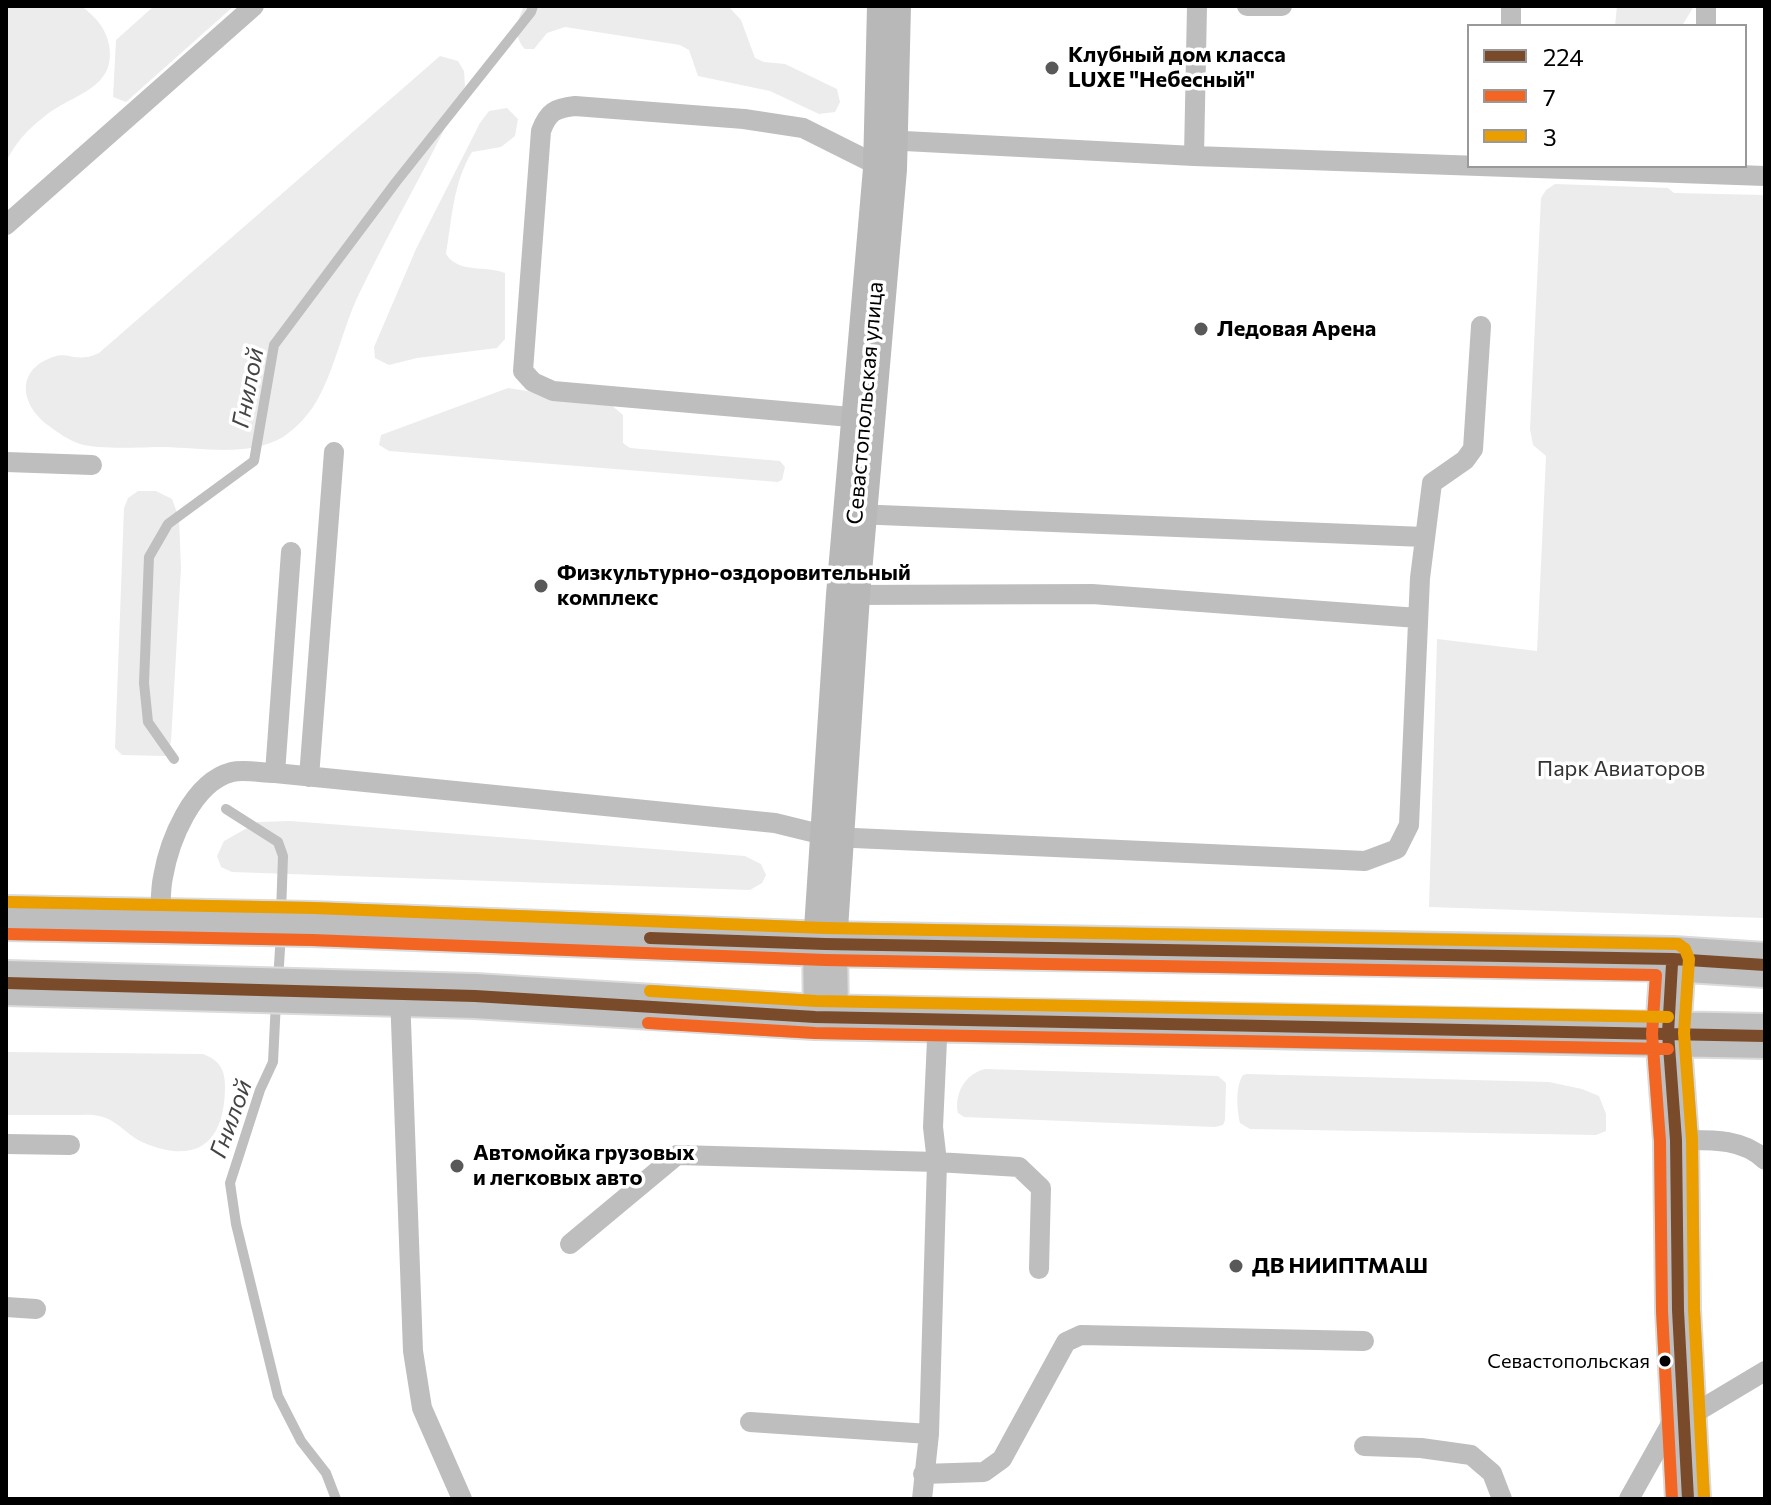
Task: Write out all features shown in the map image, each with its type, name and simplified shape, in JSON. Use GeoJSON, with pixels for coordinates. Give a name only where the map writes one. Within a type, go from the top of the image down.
{"type":"FeatureCollection","features":[{"type":"Feature","properties":{"kind":"main road","name":"Севастопольская улица"},"geometry":{"type":"LineString","coordinates":[[825,944],[848,595],[885,155],[889,6]]}},
{"type":"Feature","properties":{"kind":"main road"},"geometry":{"type":"LineString","coordinates":[[6,918],[312,924],[825,944],[1673,959],[1765,965]]}},
{"type":"Feature","properties":{"kind":"main road"},"geometry":{"type":"LineString","coordinates":[[825,944],[826,1017]]}},
{"type":"Feature","properties":{"kind":"main road"},"geometry":{"type":"LineString","coordinates":[[1673,959],[1668,1033],[1676,1140],[1678,1310],[1688,1499]]}},
{"type":"Feature","properties":{"kind":"main road"},"geometry":{"type":"LineString","coordinates":[[6,983],[475,996],[826,1017],[1765,1036]]}},
{"type":"Feature","properties":{"kind":"lane"},"geometry":{"type":"LineString","coordinates":[[6,225],[254,6]]}},
{"type":"Feature","properties":{"kind":"lane"},"geometry":{"type":"LineString","coordinates":[[1194,156],[1197,6]]}},
{"type":"Feature","properties":{"kind":"lane"},"geometry":{"type":"LineString","coordinates":[[1247,6],[1282,6]]}},
{"type":"Feature","properties":{"kind":"lane"},"geometry":{"type":"LineString","coordinates":[[862,418],[553,391],[533,382],[523,371],[541,131],[546,116],[556,108],[575,106],[744,119],[803,128],[885,155],[1194,156],[1467,166]]}},
{"type":"Feature","properties":{"kind":"lane"},"geometry":{"type":"LineString","coordinates":[[1572,168],[1703,170],[1765,176]]}},
{"type":"Feature","properties":{"kind":"lane"},"geometry":{"type":"LineString","coordinates":[[160,921],[162,879],[172,843],[187,809],[210,782],[232,772],[275,773],[775,823],[832,837],[1365,861],[1397,849],[1409,825],[1418,618],[1432,483],[1465,460],[1473,449],[1481,326]]}},
{"type":"Feature","properties":{"kind":"lane"},"geometry":{"type":"LineString","coordinates":[[309,777],[334,452]]}},
{"type":"Feature","properties":{"kind":"lane"},"geometry":{"type":"LineString","coordinates":[[6,462],[92,465]]}},
{"type":"Feature","properties":{"kind":"lane"},"geometry":{"type":"LineString","coordinates":[[855,514],[1424,537]]}},
{"type":"Feature","properties":{"kind":"lane"},"geometry":{"type":"LineString","coordinates":[[275,773],[291,552]]}},
{"type":"Feature","properties":{"kind":"lane"},"geometry":{"type":"LineString","coordinates":[[848,595],[1092,594],[1418,618]]}},
{"type":"Feature","properties":{"kind":"lane"},"geometry":{"type":"LineString","coordinates":[[400,994],[413,1351],[422,1408],[462,1499]]}},
{"type":"Feature","properties":{"kind":"lane"},"geometry":{"type":"LineString","coordinates":[[938,1018],[933,1127],[937,1162],[926,1490],[984,1472],[1002,1459],[1066,1342],[1081,1335],[1364,1341]]}},
{"type":"Feature","properties":{"kind":"lane"},"geometry":{"type":"LineString","coordinates":[[1676,1140],[1728,1141],[1758,1153],[1765,1160]]}},
{"type":"Feature","properties":{"kind":"lane"},"geometry":{"type":"LineString","coordinates":[[6,1144],[70,1145]]}},
{"type":"Feature","properties":{"kind":"lane"},"geometry":{"type":"LineString","coordinates":[[570,1244],[677,1155],[937,1162],[1019,1167],[1041,1188],[1039,1269]]}},
{"type":"Feature","properties":{"kind":"lane"},"geometry":{"type":"LineString","coordinates":[[6,1307],[36,1309]]}},
{"type":"Feature","properties":{"kind":"lane"},"geometry":{"type":"LineString","coordinates":[[1629,1499],[1683,1412],[1765,1371]]}},
{"type":"Feature","properties":{"kind":"lane"},"geometry":{"type":"LineString","coordinates":[[750,1422],[929,1434]]}},
{"type":"Feature","properties":{"kind":"lane"},"geometry":{"type":"LineString","coordinates":[[1364,1446],[1421,1448],[1471,1455],[1492,1473],[1502,1499]]}},
{"type":"Feature","properties":{"kind":"green space"},"geometry":{"type":"Polygon","coordinates":[[[6,6],[81,6],[103,28],[108,39],[110,60],[99,81],[39,121],[18,143],[6,162],[6,6]]]}},
{"type":"Feature","properties":{"kind":"green space"},"geometry":{"type":"Polygon","coordinates":[[[154,6],[234,6],[126,102],[113,97],[116,40],[154,6]]]}},
{"type":"Feature","properties":{"kind":"green space"},"geometry":{"type":"Polygon","coordinates":[[[524,6],[729,7],[741,20],[755,58],[785,64],[837,89],[840,102],[835,112],[819,114],[770,91],[698,76],[689,50],[680,45],[565,27],[547,33],[534,49],[525,49],[517,28],[524,6]]]}},
{"type":"Feature","properties":{"kind":"green space"},"geometry":{"type":"Polygon","coordinates":[[[1617,6],[1694,6],[1683,24],[1615,24],[1617,6]]]}},
{"type":"Feature","properties":{"kind":"green space"},"geometry":{"type":"Polygon","coordinates":[[[440,56],[458,61],[464,71],[465,86],[358,296],[323,390],[297,426],[270,443],[241,449],[110,448],[76,443],[39,418],[32,408],[26,388],[32,370],[53,357],[64,355],[78,358],[99,353],[440,56]]]}},
{"type":"Feature","properties":{"kind":"green space"},"geometry":{"type":"Polygon","coordinates":[[[507,108],[518,119],[515,136],[501,147],[472,152],[457,189],[446,254],[465,267],[505,273],[505,339],[497,348],[417,358],[389,365],[375,358],[374,347],[416,249],[480,123],[489,111],[507,108]]]}},
{"type":"Feature","properties":{"kind":"green space","name":"Парк Авиаторов"},"geometry":{"type":"Polygon","coordinates":[[[1555,184],[1668,188],[1674,193],[1765,195],[1765,918],[1429,907],[1437,639],[1537,651],[1546,456],[1533,445],[1530,429],[1541,198],[1555,184]]]}},
{"type":"Feature","properties":{"kind":"green space"},"geometry":{"type":"Polygon","coordinates":[[[508,388],[610,404],[623,415],[623,443],[630,448],[780,461],[785,467],[782,480],[389,451],[379,445],[381,435],[508,388]]]}},
{"type":"Feature","properties":{"kind":"green space"},"geometry":{"type":"Polygon","coordinates":[[[138,491],[156,491],[172,499],[179,518],[181,568],[171,742],[165,756],[122,755],[115,748],[124,508],[128,498],[138,491]]]}},
{"type":"Feature","properties":{"kind":"green space"},"geometry":{"type":"Polygon","coordinates":[[[290,821],[745,856],[761,864],[766,875],[762,883],[750,890],[232,872],[221,867],[217,856],[224,841],[258,822],[290,821]]]}},
{"type":"Feature","properties":{"kind":"green space"},"geometry":{"type":"Polygon","coordinates":[[[6,1052],[203,1054],[217,1062],[224,1075],[224,1106],[213,1136],[192,1150],[177,1151],[142,1142],[111,1120],[96,1115],[6,1115],[6,1052]]]}},
{"type":"Feature","properties":{"kind":"green space"},"geometry":{"type":"Polygon","coordinates":[[[985,1069],[1218,1076],[1226,1083],[1225,1120],[1223,1125],[1215,1127],[964,1117],[958,1113],[957,1106],[962,1086],[972,1075],[985,1069]]]}},
{"type":"Feature","properties":{"kind":"green space"},"geometry":{"type":"Polygon","coordinates":[[[1247,1074],[1549,1082],[1599,1096],[1606,1114],[1606,1131],[1596,1135],[1250,1129],[1240,1123],[1238,1105],[1240,1080],[1247,1074]]]}},
{"type":"Feature","properties":{"kind":"waterway","name":"Гнилой"},"geometry":{"type":"LineString","coordinates":[[174,759],[148,722],[144,683],[149,557],[168,524],[254,461],[274,345],[533,6]]}},
{"type":"Feature","properties":{"kind":"waterway","name":"Гнилой"},"geometry":{"type":"LineString","coordinates":[[226,809],[278,842],[283,856],[281,913]]}},
{"type":"Feature","properties":{"kind":"waterway","name":"Гнилой"},"geometry":{"type":"LineString","coordinates":[[278,981],[281,933]]}},
{"type":"Feature","properties":{"kind":"waterway","name":"Гнилой"},"geometry":{"type":"LineString","coordinates":[[276,1001],[273,1062],[260,1090],[230,1183],[236,1224],[278,1396],[301,1441],[326,1473],[336,1499]]}},
{"type":"Feature","properties":{"kind":"transit line","name":"3"},"geometry":{"type":"LineString","coordinates":[[6,902],[313,908],[825,928],[1678,944],[1685,949],[1689,959],[1684,1033],[1692,1140],[1694,1309],[1704,1498]]}},
{"type":"Feature","properties":{"kind":"transit line","name":"7"},"geometry":{"type":"LineString","coordinates":[[6,934],[312,940],[825,960],[1656,975],[1652,1034],[1660,1141],[1662,1311],[1672,1499]]}},
{"type":"Feature","properties":{"kind":"transit line","name":"224"},"geometry":{"type":"LineString","coordinates":[[650,938],[825,944],[1673,959],[1765,965]]}},
{"type":"Feature","properties":{"kind":"transit line","name":"224"},"geometry":{"type":"LineString","coordinates":[[1672,964],[1668,1033],[1676,1140],[1678,1310],[1688,1499]]}},
{"type":"Feature","properties":{"kind":"transit line","name":"224"},"geometry":{"type":"LineString","coordinates":[[6,983],[475,996],[815,1017],[1765,1036]]}},
{"type":"Feature","properties":{"kind":"transit line","name":"3"},"geometry":{"type":"LineString","coordinates":[[650,991],[816,1001],[1668,1017]]}},
{"type":"Feature","properties":{"kind":"transit line","name":"7"},"geometry":{"type":"LineString","coordinates":[[648,1023],[815,1033],[1668,1049]]}},
{"type":"Feature","properties":{"kind":"place","name":"Клубный дом класса LUXE \"Небесный\""},"geometry":{"type":"Point","coordinates":[1052,68]}},
{"type":"Feature","properties":{"kind":"place","name":"Ледовая Арена"},"geometry":{"type":"Point","coordinates":[1201,329]}},
{"type":"Feature","properties":{"kind":"place","name":"Физкультурно-оздоровительный комплекс"},"geometry":{"type":"Point","coordinates":[541,586]}},
{"type":"Feature","properties":{"kind":"place","name":"Автомойка грузовых и легковых авто"},"geometry":{"type":"Point","coordinates":[457,1166]}},
{"type":"Feature","properties":{"kind":"place","name":"ДВ НИИПТМАШ"},"geometry":{"type":"Point","coordinates":[1236,1266]}},
{"type":"Feature","properties":{"kind":"place","name":"Севастопольская"},"geometry":{"type":"Point","coordinates":[1665,1361]}}]}
